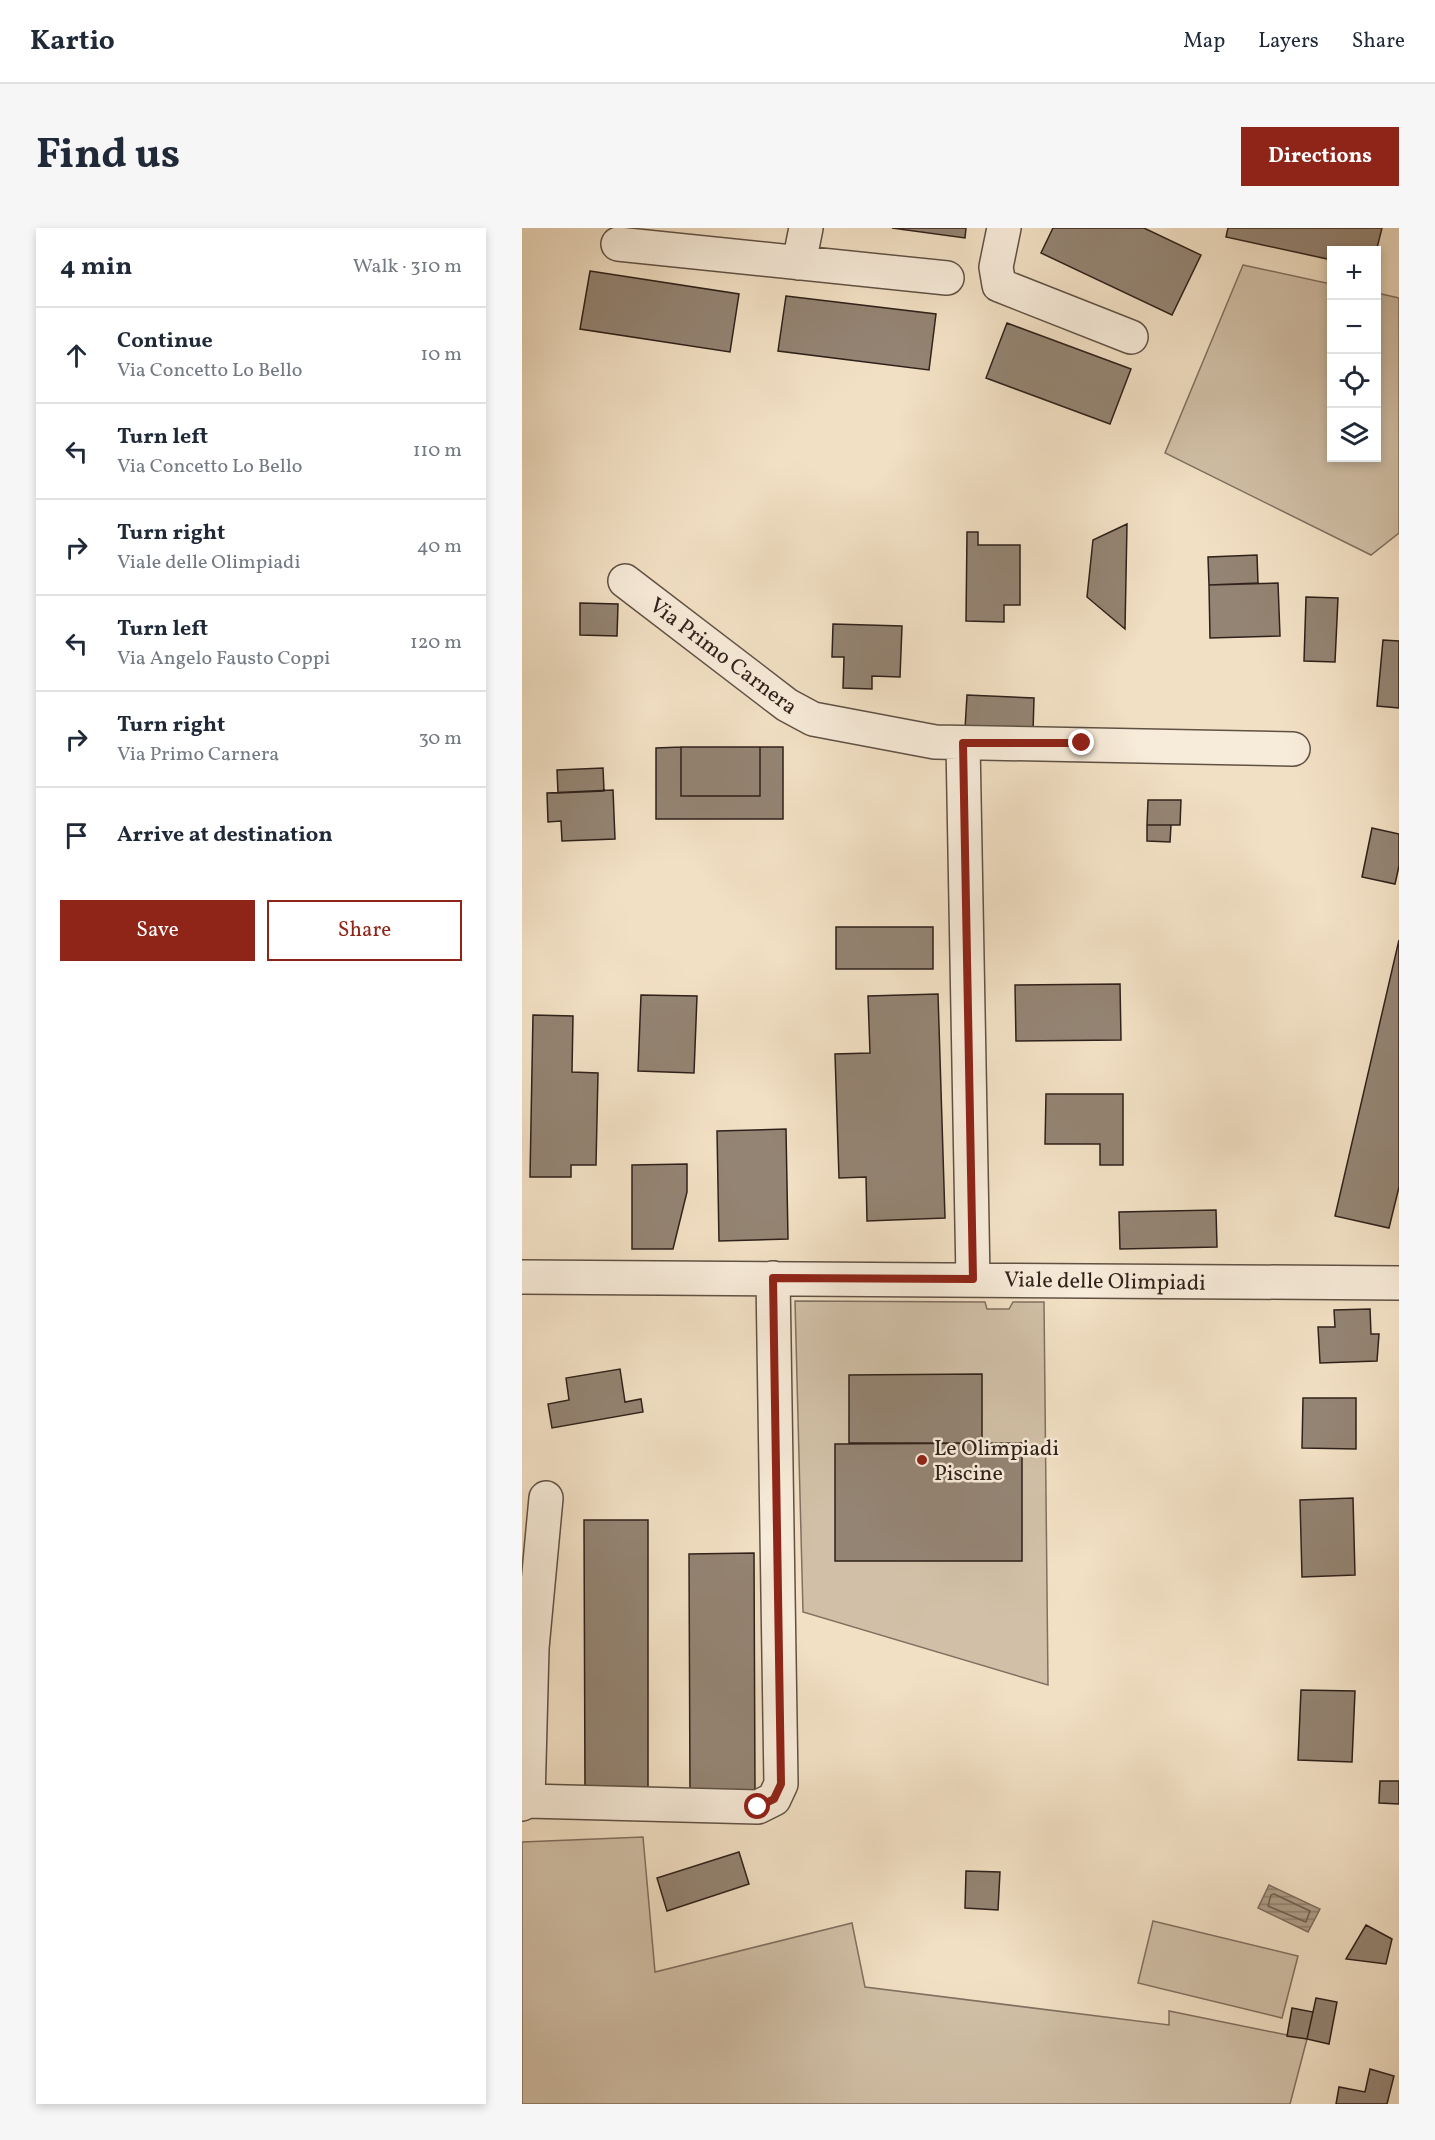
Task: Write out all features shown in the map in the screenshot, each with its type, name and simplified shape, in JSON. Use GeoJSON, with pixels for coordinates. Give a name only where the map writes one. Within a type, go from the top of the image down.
{"type":"FeatureCollection","features":[{"type":"Feature","properties":{"kind":"street"},"geometry":{"type":"LineString","coordinates":[[799,263],[806,228]]}},
{"type":"Feature","properties":{"kind":"street"},"geometry":{"type":"LineString","coordinates":[[1004,228],[996,267],[999,285],[1131,337]]}},
{"type":"Feature","properties":{"kind":"street"},"geometry":{"type":"LineString","coordinates":[[618,244],[947,278]]}},
{"type":"Feature","properties":{"kind":"street","name":"Via Primo Carnera"},"geometry":{"type":"LineString","coordinates":[[625,581],[787,705],[813,719],[935,742],[1094,743],[1293,749]]}},
{"type":"Feature","properties":{"kind":"street"},"geometry":{"type":"LineString","coordinates":[[963,743],[973,1279]]}},
{"type":"Feature","properties":{"kind":"street","name":"Viale delle Olimpiadi"},"geometry":{"type":"LineString","coordinates":[[522,1277],[1399,1283]]}},
{"type":"Feature","properties":{"kind":"street"},"geometry":{"type":"LineString","coordinates":[[546,1498],[532,1648],[525,1802],[758,1807],[774,1799],[781,1784],[773,1278]]}},
{"type":"Feature","properties":{"kind":"shaded area"},"geometry":{"type":"Polygon","coordinates":[[[1243,265],[1327,283],[1327,462],[1381,462],[1381,294],[1399,298],[1399,533],[1371,555],[1165,453],[1243,265]]]}},
{"type":"Feature","properties":{"kind":"shaded area","name":"Le Olimpiadi Piscine"},"geometry":{"type":"Polygon","coordinates":[[[795,1301],[985,1302],[987,1309],[1009,1309],[1013,1302],[1044,1302],[1048,1685],[803,1612],[795,1301]]]}},
{"type":"Feature","properties":{"kind":"shaded area"},"geometry":{"type":"Polygon","coordinates":[[[643,1837],[655,1972],[852,1923],[865,1987],[1169,2025],[1169,2011],[1307,2039],[1290,2104],[522,2104],[522,1842],[643,1837]]]}},
{"type":"Feature","properties":{"kind":"shaded area"},"geometry":{"type":"Polygon","coordinates":[[[1153,1921],[1298,1956],[1282,2018],[1138,1983],[1153,1921]]]}},
{"type":"Feature","properties":{"kind":"water"},"geometry":{"type":"Polygon","coordinates":[[[1269,1885],[1320,1909],[1308,1932],[1258,1908],[1269,1885]]]}},
{"type":"Feature","properties":{"kind":"building"},"geometry":{"type":"Polygon","coordinates":[[[892,228],[966,228],[965,238],[892,228]]]}},
{"type":"Feature","properties":{"kind":"building"},"geometry":{"type":"Polygon","coordinates":[[[1053,228],[1144,228],[1201,255],[1172,315],[1041,253],[1053,228]]]}},
{"type":"Feature","properties":{"kind":"building"},"geometry":{"type":"Polygon","coordinates":[[[1228,228],[1382,228],[1378,246],[1327,246],[1327,259],[1226,237],[1228,228]]]}},
{"type":"Feature","properties":{"kind":"building"},"geometry":{"type":"Polygon","coordinates":[[[590,271],[739,294],[730,352],[580,329],[590,271]]]}},
{"type":"Feature","properties":{"kind":"building"},"geometry":{"type":"Polygon","coordinates":[[[786,296],[936,314],[929,370],[778,351],[786,296]]]}},
{"type":"Feature","properties":{"kind":"building"},"geometry":{"type":"Polygon","coordinates":[[[1007,323],[1131,369],[1110,424],[986,378],[1007,323]]]}},
{"type":"Feature","properties":{"kind":"building"},"geometry":{"type":"Polygon","coordinates":[[[1127,524],[1125,629],[1087,597],[1093,540],[1127,524]]]}},
{"type":"Feature","properties":{"kind":"building"},"geometry":{"type":"Polygon","coordinates":[[[967,532],[978,532],[978,545],[1020,545],[1020,605],[1004,605],[1004,622],[966,621],[967,532]]]}},
{"type":"Feature","properties":{"kind":"building"},"geometry":{"type":"Polygon","coordinates":[[[1257,555],[1258,583],[1209,585],[1208,557],[1257,555]]]}},
{"type":"Feature","properties":{"kind":"building"},"geometry":{"type":"Polygon","coordinates":[[[1278,583],[1280,636],[1210,638],[1209,585],[1278,583]]]}},
{"type":"Feature","properties":{"kind":"building"},"geometry":{"type":"Polygon","coordinates":[[[1306,597],[1338,598],[1335,662],[1304,661],[1306,597]]]}},
{"type":"Feature","properties":{"kind":"building"},"geometry":{"type":"Polygon","coordinates":[[[580,603],[618,604],[617,636],[580,635],[580,603]]]}},
{"type":"Feature","properties":{"kind":"building"},"geometry":{"type":"Polygon","coordinates":[[[833,624],[902,626],[900,677],[872,676],[872,689],[843,688],[844,657],[832,657],[833,624]]]}},
{"type":"Feature","properties":{"kind":"building"},"geometry":{"type":"Polygon","coordinates":[[[1383,640],[1399,641],[1399,708],[1377,706],[1383,640]]]}},
{"type":"Feature","properties":{"kind":"building"},"geometry":{"type":"Polygon","coordinates":[[[967,695],[1034,698],[1033,732],[965,729],[967,695]]]}},
{"type":"Feature","properties":{"kind":"building"},"geometry":{"type":"Polygon","coordinates":[[[681,747],[760,747],[760,796],[681,796],[681,747]]]}},
{"type":"Feature","properties":{"kind":"building"},"geometry":{"type":"Polygon","coordinates":[[[681,747],[681,796],[760,796],[760,747],[783,747],[783,819],[656,819],[656,748],[681,747]]]}},
{"type":"Feature","properties":{"kind":"building"},"geometry":{"type":"Polygon","coordinates":[[[603,768],[604,791],[558,793],[557,770],[603,768]]]}},
{"type":"Feature","properties":{"kind":"building"},"geometry":{"type":"Polygon","coordinates":[[[613,790],[615,839],[562,841],[561,821],[548,822],[547,793],[613,790]]]}},
{"type":"Feature","properties":{"kind":"building"},"geometry":{"type":"Polygon","coordinates":[[[1148,800],[1181,800],[1180,825],[1147,825],[1148,800]]]}},
{"type":"Feature","properties":{"kind":"building"},"geometry":{"type":"Polygon","coordinates":[[[1147,825],[1171,825],[1170,842],[1147,841],[1147,825]]]}},
{"type":"Feature","properties":{"kind":"building"},"geometry":{"type":"Polygon","coordinates":[[[1372,828],[1399,834],[1399,866],[1395,884],[1362,877],[1372,828]]]}},
{"type":"Feature","properties":{"kind":"building"},"geometry":{"type":"Polygon","coordinates":[[[836,927],[933,927],[933,969],[836,969],[836,927]]]}},
{"type":"Feature","properties":{"kind":"building"},"geometry":{"type":"Polygon","coordinates":[[[1399,940],[1399,1187],[1389,1228],[1335,1216],[1399,940]]]}},
{"type":"Feature","properties":{"kind":"building"},"geometry":{"type":"Polygon","coordinates":[[[1120,984],[1121,1040],[1016,1041],[1015,985],[1120,984]]]}},
{"type":"Feature","properties":{"kind":"building"},"geometry":{"type":"Polygon","coordinates":[[[938,994],[945,1218],[867,1221],[866,1177],[839,1178],[835,1054],[870,1053],[868,996],[938,994]]]}},
{"type":"Feature","properties":{"kind":"building"},"geometry":{"type":"Polygon","coordinates":[[[641,995],[697,996],[694,1073],[638,1071],[641,995]]]}},
{"type":"Feature","properties":{"kind":"building"},"geometry":{"type":"Polygon","coordinates":[[[533,1015],[573,1016],[572,1072],[598,1073],[596,1165],[571,1165],[571,1177],[530,1177],[533,1015]]]}},
{"type":"Feature","properties":{"kind":"building"},"geometry":{"type":"Polygon","coordinates":[[[1046,1094],[1123,1094],[1123,1165],[1100,1165],[1100,1144],[1045,1144],[1046,1094]]]}},
{"type":"Feature","properties":{"kind":"building"},"geometry":{"type":"Polygon","coordinates":[[[786,1129],[788,1239],[719,1241],[717,1131],[786,1129]]]}},
{"type":"Feature","properties":{"kind":"building"},"geometry":{"type":"Polygon","coordinates":[[[687,1164],[687,1192],[673,1249],[632,1249],[632,1165],[687,1164]]]}},
{"type":"Feature","properties":{"kind":"building"},"geometry":{"type":"Polygon","coordinates":[[[1216,1210],[1217,1247],[1120,1249],[1119,1212],[1216,1210]]]}},
{"type":"Feature","properties":{"kind":"building"},"geometry":{"type":"Polygon","coordinates":[[[1370,1309],[1371,1334],[1379,1334],[1377,1361],[1320,1363],[1318,1327],[1335,1327],[1334,1310],[1370,1309]]]}},
{"type":"Feature","properties":{"kind":"building"},"geometry":{"type":"Polygon","coordinates":[[[620,1369],[625,1402],[641,1399],[643,1412],[552,1428],[548,1404],[569,1400],[566,1378],[620,1369]]]}},
{"type":"Feature","properties":{"kind":"building"},"geometry":{"type":"Polygon","coordinates":[[[982,1374],[982,1443],[849,1443],[849,1375],[982,1374]]]}},
{"type":"Feature","properties":{"kind":"building"},"geometry":{"type":"Polygon","coordinates":[[[1303,1398],[1356,1398],[1356,1449],[1302,1448],[1303,1398]]]}},
{"type":"Feature","properties":{"kind":"building"},"geometry":{"type":"Polygon","coordinates":[[[1022,1443],[1022,1561],[835,1561],[835,1444],[1022,1443]]]}},
{"type":"Feature","properties":{"kind":"building"},"geometry":{"type":"Polygon","coordinates":[[[1353,1498],[1355,1575],[1302,1577],[1300,1500],[1353,1498]]]}},
{"type":"Feature","properties":{"kind":"building"},"geometry":{"type":"Polygon","coordinates":[[[584,1520],[648,1520],[648,1793],[585,1793],[584,1520]]]}},
{"type":"Feature","properties":{"kind":"building"},"geometry":{"type":"Polygon","coordinates":[[[754,1553],[755,1793],[690,1793],[689,1554],[754,1553]]]}},
{"type":"Feature","properties":{"kind":"building"},"geometry":{"type":"Polygon","coordinates":[[[1301,1690],[1355,1691],[1352,1762],[1298,1760],[1301,1690]]]}},
{"type":"Feature","properties":{"kind":"building"},"geometry":{"type":"Polygon","coordinates":[[[1380,1781],[1399,1781],[1399,1804],[1379,1803],[1380,1781]]]}},
{"type":"Feature","properties":{"kind":"building"},"geometry":{"type":"Polygon","coordinates":[[[739,1852],[749,1884],[667,1911],[657,1878],[739,1852]]]}},
{"type":"Feature","properties":{"kind":"building"},"geometry":{"type":"Polygon","coordinates":[[[966,1871],[1000,1872],[998,1910],[965,1908],[966,1871]]]}},
{"type":"Feature","properties":{"kind":"building"},"geometry":{"type":"Polygon","coordinates":[[[1366,1925],[1392,1939],[1386,1964],[1346,1959],[1366,1925]]]}},
{"type":"Feature","properties":{"kind":"building"},"geometry":{"type":"Polygon","coordinates":[[[1316,1998],[1337,2002],[1329,2044],[1307,2039],[1316,1998]]]}},
{"type":"Feature","properties":{"kind":"building"},"geometry":{"type":"Polygon","coordinates":[[[1292,2008],[1313,2012],[1307,2039],[1287,2036],[1292,2008]]]}},
{"type":"Feature","properties":{"kind":"building"},"geometry":{"type":"Polygon","coordinates":[[[1370,2069],[1394,2076],[1387,2104],[1336,2104],[1339,2087],[1365,2092],[1370,2069]]]}},
{"type":"Feature","properties":{"kind":"place","name":"Le Olimpiadi Piscine"},"geometry":{"type":"Point","coordinates":[922,1460]}},
{"type":"Feature","properties":{"kind":"route"},"geometry":{"type":"LineString","coordinates":[[758,1807],[774,1799],[781,1784],[773,1278],[973,1279],[963,743],[1082,743]]}}]}
